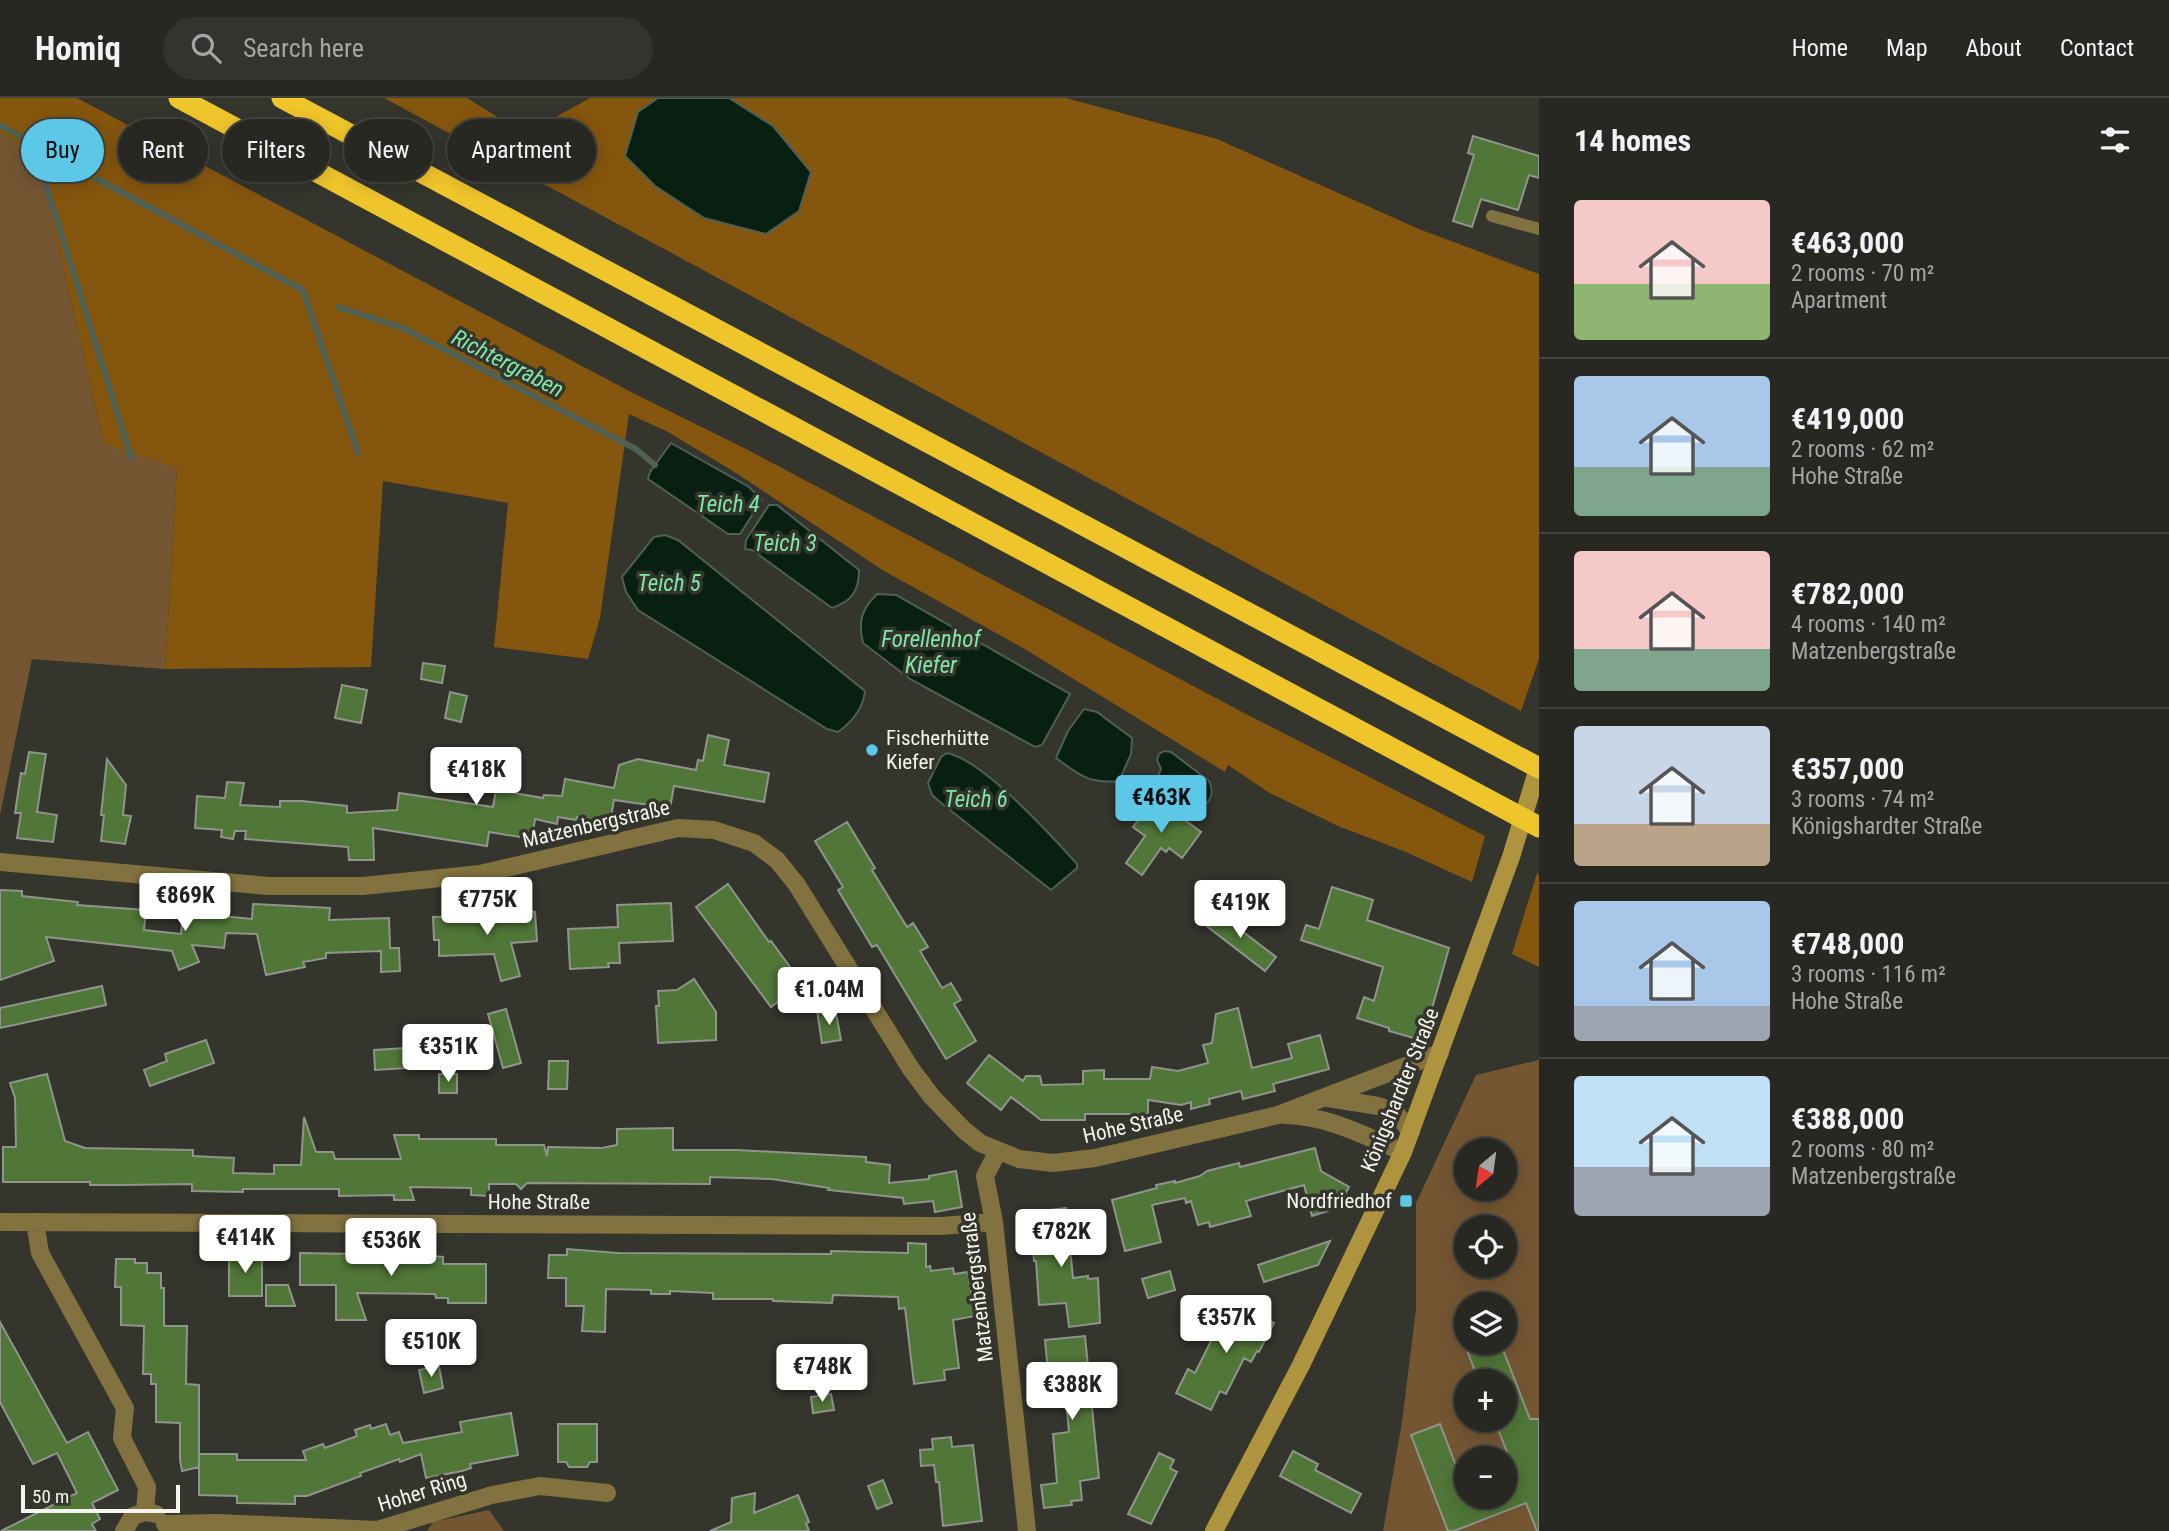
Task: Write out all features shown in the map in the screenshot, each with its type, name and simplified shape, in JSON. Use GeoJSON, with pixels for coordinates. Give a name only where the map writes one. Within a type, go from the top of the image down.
{"type":"FeatureCollection","features":[{"type":"Feature","properties":{"kind":"highway"},"geometry":{"type":"LineString","coordinates":[[179,98],[1539,827]]}},
{"type":"Feature","properties":{"kind":"highway"},"geometry":{"type":"LineString","coordinates":[[282,98],[1539,766]]}},
{"type":"Feature","properties":{"kind":"street","name":"Königshardter Straße"},"geometry":{"type":"LineString","coordinates":[[1214,1531],[1306,1354],[1403,1152],[1511,857],[1539,766]]}},
{"type":"Feature","properties":{"kind":"street","name":"Matzenbergstraße"},"geometry":{"type":"LineString","coordinates":[[0,863],[269,886],[363,886],[480,874],[678,828],[713,830],[762,847],[777,860],[797,885],[911,1069],[932,1097],[972,1136],[998,1151],[985,1176],[993,1222],[1027,1531]]}},
{"type":"Feature","properties":{"kind":"street","name":"Hohe Straße"},"geometry":{"type":"LineString","coordinates":[[998,1151],[1039,1163],[1095,1158],[1278,1115],[1440,1053]]}},
{"type":"Feature","properties":{"kind":"street","name":"Hohe Straße"},"geometry":{"type":"LineString","coordinates":[[1322,1098],[1378,1105],[1396,1113],[1411,1132]]}},
{"type":"Feature","properties":{"kind":"street","name":"Hohe Straße"},"geometry":{"type":"LineString","coordinates":[[1278,1115],[1307,1115],[1327,1119],[1403,1152]]}},
{"type":"Feature","properties":{"kind":"street","name":"Hohe Straße"},"geometry":{"type":"LineString","coordinates":[[0,1222],[941,1227],[993,1222]]}},
{"type":"Feature","properties":{"kind":"street"},"geometry":{"type":"LineString","coordinates":[[35,1222],[40,1253],[125,1408],[122,1438],[148,1487],[145,1512],[133,1516],[124,1531]]}},
{"type":"Feature","properties":{"kind":"street","name":"Hoher Ring"},"geometry":{"type":"LineString","coordinates":[[145,1512],[157,1515],[166,1527],[217,1523],[377,1530],[479,1498],[540,1486],[607,1493]]}},
{"type":"Feature","properties":{"kind":"lane"},"geometry":{"type":"LineString","coordinates":[[1492,216],[1539,229]]}},
{"type":"Feature","properties":{"kind":"shaded area"},"geometry":{"type":"Polygon","coordinates":[[[0,98],[77,98],[118,120],[118,182],[208,182],[208,168],[222,175],[222,182],[235,182],[1246,714],[1485,836],[1472,882],[1406,852],[1338,826],[1268,792],[1228,765],[1225,772],[1023,648],[884,571],[733,471],[668,432],[629,414],[600,618],[588,659],[494,647],[508,503],[383,481],[371,667],[165,669],[177,468],[104,444],[44,182],[104,182],[104,119],[21,119],[21,144],[0,133],[0,98]]]}},
{"type":"Feature","properties":{"kind":"shaded area"},"geometry":{"type":"Polygon","coordinates":[[[384,98],[467,98],[501,119],[447,119],[447,132],[433,124],[433,119],[423,119],[384,98]]]}},
{"type":"Feature","properties":{"kind":"shaded area"},"geometry":{"type":"Polygon","coordinates":[[[590,98],[658,98],[638,112],[773,126],[729,98],[1066,98],[1217,139],[1419,229],[1539,274],[1539,659],[1521,711],[540,182],[596,182],[596,119],[552,119],[590,98]]]}},
{"type":"Feature","properties":{"kind":"shaded area"},"geometry":{"type":"Polygon","coordinates":[[[0,133],[21,144],[21,182],[44,182],[104,444],[177,468],[165,669],[32,659],[0,815],[0,133]]]}},
{"type":"Feature","properties":{"kind":"shaded area"},"geometry":{"type":"Polygon","coordinates":[[[1537,873],[1539,875],[1539,967],[1512,954],[1537,873]]]}},
{"type":"Feature","properties":{"kind":"shaded area"},"geometry":{"type":"Polygon","coordinates":[[[1539,1060],[1539,1531],[1383,1531],[1402,1422],[1416,1309],[1416,1203],[1476,1075],[1539,1060]]]}},
{"type":"Feature","properties":{"kind":"shaded area"},"geometry":{"type":"Polygon","coordinates":[[[489,1510],[504,1531],[427,1531],[433,1522],[489,1510]]]}},
{"type":"Feature","properties":{"kind":"water"},"geometry":{"type":"Polygon","coordinates":[[[658,98],[729,98],[773,126],[811,172],[799,211],[766,234],[704,218],[655,186],[625,156],[638,112],[658,98]]]}},
{"type":"Feature","properties":{"kind":"water","name":"Teich 4"},"geometry":{"type":"Polygon","coordinates":[[[671,443],[749,487],[762,500],[740,534],[728,534],[648,479],[671,443]]]}},
{"type":"Feature","properties":{"kind":"water","name":"Teich 3"},"geometry":{"type":"Polygon","coordinates":[[[769,505],[777,505],[859,570],[856,589],[845,602],[832,608],[752,550],[745,549],[746,540],[769,505]]]}},
{"type":"Feature","properties":{"kind":"water","name":"Teich 5"},"geometry":{"type":"Polygon","coordinates":[[[665,535],[678,540],[865,691],[859,709],[848,724],[838,732],[827,729],[638,610],[626,592],[622,577],[654,537],[665,535]]]}},
{"type":"Feature","properties":{"kind":"water","name":"Forellenhof Kiefer"},"geometry":{"type":"Polygon","coordinates":[[[877,594],[896,595],[1070,694],[1042,745],[1035,747],[910,679],[863,643],[862,616],[877,594]]]}},
{"type":"Feature","properties":{"kind":"water"},"geometry":{"type":"Polygon","coordinates":[[[1084,709],[1097,712],[1132,738],[1131,754],[1119,781],[1092,780],[1056,758],[1068,731],[1084,709]]]}},
{"type":"Feature","properties":{"kind":"water"},"geometry":{"type":"Polygon","coordinates":[[[1164,751],[1171,752],[1209,781],[1211,795],[1205,805],[1196,809],[1156,781],[1161,769],[1157,760],[1159,754],[1164,751]]]}},
{"type":"Feature","properties":{"kind":"water","name":"Teich 6"},"geometry":{"type":"Polygon","coordinates":[[[947,753],[979,769],[1016,800],[1051,835],[1077,864],[1077,868],[1051,890],[932,795],[928,783],[941,757],[947,753]]]}},
{"type":"Feature","properties":{"kind":"building"},"geometry":{"type":"Polygon","coordinates":[[[1473,136],[1539,156],[1539,178],[1529,175],[1518,210],[1481,199],[1472,227],[1453,221],[1474,155],[1468,153],[1473,136]]]}},
{"type":"Feature","properties":{"kind":"building"},"geometry":{"type":"Polygon","coordinates":[[[423,663],[445,666],[442,683],[421,679],[423,663]]]}},
{"type":"Feature","properties":{"kind":"building"},"geometry":{"type":"Polygon","coordinates":[[[342,685],[367,690],[361,723],[335,718],[342,685]]]}},
{"type":"Feature","properties":{"kind":"building"},"geometry":{"type":"Polygon","coordinates":[[[450,692],[467,696],[461,722],[445,718],[450,692]]]}},
{"type":"Feature","properties":{"kind":"building"},"geometry":{"type":"Polygon","coordinates":[[[708,735],[729,740],[724,765],[769,773],[764,802],[674,786],[670,808],[614,800],[610,823],[577,817],[576,820],[558,817],[557,824],[535,819],[532,839],[489,832],[487,846],[373,828],[374,860],[349,860],[348,847],[245,839],[246,831],[235,831],[233,839],[221,837],[222,830],[195,828],[197,796],[225,798],[227,782],[244,783],[240,805],[280,807],[280,801],[302,801],[347,806],[347,813],[397,810],[399,793],[493,807],[496,790],[543,798],[544,795],[562,796],[565,779],[614,788],[619,765],[638,759],[696,770],[698,760],[703,761],[708,735]]]}},
{"type":"Feature","properties":{"kind":"building"},"geometry":{"type":"Polygon","coordinates":[[[29,752],[46,754],[37,812],[57,815],[53,842],[17,838],[21,813],[15,813],[21,773],[25,774],[29,752]]]}},
{"type":"Feature","properties":{"kind":"building"},"geometry":{"type":"Polygon","coordinates":[[[107,759],[126,785],[123,815],[131,816],[125,844],[101,841],[107,759]]]}},
{"type":"Feature","properties":{"kind":"building"},"geometry":{"type":"Polygon","coordinates":[[[1155,798],[1201,832],[1182,858],[1169,848],[1166,852],[1161,848],[1142,875],[1126,863],[1145,836],[1133,827],[1155,798]]]}},
{"type":"Feature","properties":{"kind":"building"},"geometry":{"type":"Polygon","coordinates":[[[847,822],[875,868],[872,870],[907,927],[913,923],[928,947],[920,951],[942,988],[951,983],[961,1000],[954,1004],[976,1041],[946,1059],[877,945],[872,947],[838,890],[843,887],[815,841],[847,822]]]}},
{"type":"Feature","properties":{"kind":"building"},"geometry":{"type":"Polygon","coordinates":[[[728,884],[809,993],[794,1003],[788,994],[771,1007],[696,907],[728,884]]]}},
{"type":"Feature","properties":{"kind":"building"},"geometry":{"type":"Polygon","coordinates":[[[1332,887],[1373,900],[1367,920],[1449,948],[1424,1037],[1417,1039],[1357,1018],[1364,997],[1374,1001],[1383,967],[1301,940],[1306,925],[1319,929],[1332,887]]]}},
{"type":"Feature","properties":{"kind":"building"},"geometry":{"type":"Polygon","coordinates":[[[0,890],[22,891],[22,896],[78,902],[77,905],[146,910],[144,930],[181,934],[183,912],[252,919],[253,904],[330,908],[329,920],[389,918],[390,948],[399,948],[400,971],[381,972],[381,951],[326,953],[326,958],[303,962],[305,967],[266,975],[257,934],[226,933],[224,948],[192,945],[199,962],[179,970],[172,951],[46,937],[54,961],[0,980],[0,890]]]}},
{"type":"Feature","properties":{"kind":"building"},"geometry":{"type":"Polygon","coordinates":[[[671,903],[673,941],[619,943],[620,963],[608,963],[609,967],[570,969],[568,929],[618,927],[617,905],[671,903]]]}},
{"type":"Feature","properties":{"kind":"building"},"geometry":{"type":"Polygon","coordinates":[[[1215,910],[1276,957],[1265,971],[1204,924],[1215,910]]]}},
{"type":"Feature","properties":{"kind":"building"},"geometry":{"type":"Polygon","coordinates":[[[535,912],[537,941],[511,943],[520,976],[501,981],[494,954],[439,956],[439,940],[434,940],[433,917],[501,915],[535,912]]]}},
{"type":"Feature","properties":{"kind":"building"},"geometry":{"type":"Polygon","coordinates":[[[694,979],[716,1012],[716,1040],[658,1043],[658,991],[677,990],[694,979]]]}},
{"type":"Feature","properties":{"kind":"building"},"geometry":{"type":"Polygon","coordinates":[[[102,986],[106,1005],[0,1028],[0,1008],[102,986]]]}},
{"type":"Feature","properties":{"kind":"building"},"geometry":{"type":"Polygon","coordinates":[[[1238,1008],[1252,1068],[1292,1058],[1288,1044],[1320,1035],[1329,1069],[1273,1084],[1275,1091],[1243,1099],[1241,1091],[1209,1099],[1210,1104],[1191,1109],[1191,1102],[1181,1105],[1148,1100],[1148,1114],[1085,1114],[1085,1120],[1041,1120],[1011,1097],[1001,1110],[967,1083],[989,1055],[1023,1081],[1026,1076],[1040,1076],[1042,1085],[1083,1084],[1083,1071],[1104,1070],[1104,1079],[1150,1079],[1152,1067],[1178,1071],[1208,1063],[1203,1045],[1212,1043],[1216,1014],[1238,1008]]]}},
{"type":"Feature","properties":{"kind":"building"},"geometry":{"type":"Polygon","coordinates":[[[506,1009],[521,1063],[503,1068],[488,1014],[506,1009]]]}},
{"type":"Feature","properties":{"kind":"building"},"geometry":{"type":"Polygon","coordinates":[[[817,1011],[836,1013],[841,1040],[822,1043],[817,1011]]]}},
{"type":"Feature","properties":{"kind":"building"},"geometry":{"type":"Polygon","coordinates":[[[206,1040],[214,1063],[150,1086],[144,1070],[167,1061],[165,1054],[206,1040]]]}},
{"type":"Feature","properties":{"kind":"building"},"geometry":{"type":"Polygon","coordinates":[[[439,1046],[440,1066],[375,1070],[374,1050],[439,1046]]]}},
{"type":"Feature","properties":{"kind":"building"},"geometry":{"type":"Polygon","coordinates":[[[549,1061],[568,1061],[567,1089],[548,1089],[549,1061]]]}},
{"type":"Feature","properties":{"kind":"building"},"geometry":{"type":"Polygon","coordinates":[[[47,1074],[65,1141],[85,1148],[193,1150],[193,1156],[234,1158],[233,1173],[274,1174],[274,1165],[301,1165],[304,1117],[316,1152],[333,1152],[335,1159],[401,1159],[394,1135],[419,1135],[419,1139],[496,1139],[496,1145],[544,1145],[547,1156],[548,1147],[602,1148],[617,1145],[617,1129],[673,1128],[673,1150],[737,1150],[866,1157],[866,1162],[890,1165],[889,1183],[929,1179],[929,1176],[956,1171],[962,1207],[935,1212],[933,1201],[904,1204],[903,1198],[828,1190],[829,1188],[772,1179],[710,1177],[710,1184],[527,1183],[521,1189],[516,1184],[489,1184],[489,1196],[471,1195],[471,1188],[410,1187],[414,1200],[394,1200],[394,1195],[339,1196],[339,1189],[192,1191],[192,1184],[3,1182],[3,1147],[16,1147],[15,1098],[10,1083],[47,1074]]]}},
{"type":"Feature","properties":{"kind":"building"},"geometry":{"type":"Polygon","coordinates":[[[439,1074],[457,1074],[457,1093],[439,1093],[439,1074]]]}},
{"type":"Feature","properties":{"kind":"building"},"geometry":{"type":"Polygon","coordinates":[[[1315,1148],[1321,1171],[1349,1187],[1338,1208],[1312,1216],[1304,1185],[1246,1201],[1251,1216],[1210,1227],[1209,1222],[1198,1225],[1191,1201],[1186,1203],[1185,1198],[1152,1205],[1161,1242],[1125,1251],[1112,1200],[1157,1188],[1156,1185],[1200,1176],[1207,1171],[1239,1163],[1240,1167],[1315,1148]]]}},
{"type":"Feature","properties":{"kind":"building"},"geometry":{"type":"Polygon","coordinates":[[[1066,1208],[1073,1278],[1098,1278],[1100,1323],[1069,1327],[1066,1303],[1039,1305],[1036,1261],[1033,1245],[1030,1245],[1028,1219],[1031,1219],[1031,1212],[1066,1208]]]}},
{"type":"Feature","properties":{"kind":"building"},"geometry":{"type":"Polygon","coordinates":[[[1330,1241],[1318,1265],[1264,1282],[1258,1265],[1330,1241]]]}},
{"type":"Feature","properties":{"kind":"building"},"geometry":{"type":"Polygon","coordinates":[[[908,1243],[926,1244],[926,1267],[930,1266],[931,1271],[953,1268],[954,1274],[968,1272],[975,1316],[953,1320],[959,1368],[944,1370],[945,1380],[914,1384],[905,1308],[899,1309],[898,1297],[833,1295],[832,1303],[713,1299],[713,1293],[670,1291],[670,1294],[651,1294],[651,1290],[606,1289],[605,1332],[582,1331],[584,1306],[566,1306],[566,1278],[548,1278],[549,1255],[567,1255],[567,1249],[618,1253],[908,1253],[908,1243]]]}},
{"type":"Feature","properties":{"kind":"building"},"geometry":{"type":"Polygon","coordinates":[[[300,1253],[420,1255],[443,1257],[443,1264],[486,1264],[486,1303],[448,1303],[448,1298],[436,1298],[435,1294],[357,1293],[366,1320],[336,1320],[336,1285],[300,1285],[300,1253]]]}},
{"type":"Feature","properties":{"kind":"building"},"geometry":{"type":"Polygon","coordinates":[[[229,1254],[262,1255],[262,1296],[229,1296],[229,1254]]]}},
{"type":"Feature","properties":{"kind":"building"},"geometry":{"type":"Polygon","coordinates":[[[116,1259],[135,1259],[135,1263],[147,1263],[147,1273],[161,1273],[161,1288],[164,1288],[164,1326],[187,1326],[186,1384],[199,1385],[199,1467],[182,1471],[180,1423],[156,1422],[156,1384],[151,1384],[151,1374],[143,1374],[144,1326],[121,1325],[121,1287],[115,1287],[116,1259]]]}},
{"type":"Feature","properties":{"kind":"building"},"geometry":{"type":"Polygon","coordinates":[[[1170,1271],[1175,1290],[1148,1298],[1142,1279],[1170,1271]]]}},
{"type":"Feature","properties":{"kind":"building"},"geometry":{"type":"Polygon","coordinates":[[[266,1285],[288,1285],[295,1306],[266,1306],[266,1285]]]}},
{"type":"Feature","properties":{"kind":"building"},"geometry":{"type":"Polygon","coordinates":[[[1228,1300],[1274,1323],[1259,1352],[1257,1351],[1251,1362],[1244,1358],[1226,1394],[1220,1391],[1211,1410],[1176,1393],[1188,1369],[1195,1373],[1223,1317],[1220,1316],[1228,1300]]]}},
{"type":"Feature","properties":{"kind":"building"},"geometry":{"type":"Polygon","coordinates":[[[0,1322],[67,1443],[88,1432],[118,1490],[92,1503],[100,1519],[92,1524],[96,1531],[1,1531],[77,1493],[57,1453],[33,1464],[0,1402],[0,1322]]]}},
{"type":"Feature","properties":{"kind":"building"},"geometry":{"type":"Polygon","coordinates":[[[1085,1336],[1099,1478],[1080,1481],[1082,1500],[1071,1501],[1072,1505],[1044,1508],[1041,1485],[1057,1483],[1053,1434],[1069,1432],[1064,1382],[1049,1383],[1045,1340],[1085,1336]]]}},
{"type":"Feature","properties":{"kind":"building"},"geometry":{"type":"Polygon","coordinates":[[[1469,1355],[1505,1355],[1511,1369],[1474,1369],[1469,1355]]]}},
{"type":"Feature","properties":{"kind":"building"},"geometry":{"type":"Polygon","coordinates":[[[439,1366],[443,1388],[424,1393],[419,1370],[439,1366]]]}},
{"type":"Feature","properties":{"kind":"building"},"geometry":{"type":"Polygon","coordinates":[[[1517,1386],[1530,1419],[1539,1419],[1539,1531],[1526,1503],[1517,1506],[1517,1446],[1505,1446],[1499,1432],[1517,1432],[1517,1386]]]}},
{"type":"Feature","properties":{"kind":"building"},"geometry":{"type":"Polygon","coordinates":[[[831,1394],[834,1410],[813,1413],[811,1397],[831,1394]]]}},
{"type":"Feature","properties":{"kind":"building"},"geometry":{"type":"Polygon","coordinates":[[[511,1413],[518,1455],[470,1464],[471,1468],[462,1471],[426,1478],[421,1454],[360,1473],[361,1476],[307,1496],[295,1496],[295,1504],[237,1503],[237,1496],[199,1495],[199,1454],[237,1454],[237,1460],[306,1460],[303,1451],[323,1444],[325,1448],[357,1436],[355,1430],[370,1425],[371,1429],[386,1424],[390,1435],[399,1432],[403,1443],[462,1432],[460,1422],[511,1413]]]}},
{"type":"Feature","properties":{"kind":"building"},"geometry":{"type":"Polygon","coordinates":[[[558,1424],[597,1424],[597,1462],[590,1462],[587,1467],[569,1467],[566,1462],[558,1462],[558,1424]]]}},
{"type":"Feature","properties":{"kind":"building"},"geometry":{"type":"Polygon","coordinates":[[[1440,1424],[1454,1461],[1454,1509],[1511,1509],[1448,1531],[1411,1435],[1440,1424]]]}},
{"type":"Feature","properties":{"kind":"building"},"geometry":{"type":"Polygon","coordinates":[[[951,1437],[952,1447],[973,1445],[982,1521],[943,1526],[939,1482],[936,1482],[934,1465],[921,1466],[920,1450],[933,1449],[932,1439],[951,1437]]]}},
{"type":"Feature","properties":{"kind":"building"},"geometry":{"type":"Polygon","coordinates":[[[1293,1451],[1318,1464],[1315,1470],[1361,1494],[1351,1513],[1280,1476],[1293,1451]]]}},
{"type":"Feature","properties":{"kind":"building"},"geometry":{"type":"Polygon","coordinates":[[[1159,1453],[1174,1460],[1170,1468],[1177,1472],[1151,1524],[1128,1514],[1159,1453]]]}},
{"type":"Feature","properties":{"kind":"building"},"geometry":{"type":"Polygon","coordinates":[[[883,1480],[892,1503],[877,1509],[868,1486],[883,1480]]]}},
{"type":"Feature","properties":{"kind":"building"},"geometry":{"type":"Polygon","coordinates":[[[755,1493],[754,1513],[798,1495],[809,1522],[806,1523],[809,1531],[710,1531],[731,1522],[732,1498],[755,1493]]]}},
{"type":"Feature","properties":{"kind":"waterway","name":"Richtergraben"},"geometry":{"type":"LineString","coordinates":[[0,125],[21,137]]}},
{"type":"Feature","properties":{"kind":"waterway"},"geometry":{"type":"LineString","coordinates":[[45,182],[131,457]]}},
{"type":"Feature","properties":{"kind":"waterway","name":"Richtergraben"},"geometry":{"type":"LineString","coordinates":[[103,182],[303,290],[358,453]]}},
{"type":"Feature","properties":{"kind":"waterway","name":"Richtergraben"},"geometry":{"type":"LineString","coordinates":[[338,307],[403,328],[636,449],[655,465]]}},
{"type":"Feature","properties":{"kind":"place","name":"Fischerhütte Kiefer"},"geometry":{"type":"Point","coordinates":[872,750]}},
{"type":"Feature","properties":{"kind":"place","name":"Nordfriedhof"},"geometry":{"type":"Point","coordinates":[1406,1201]}}]}
